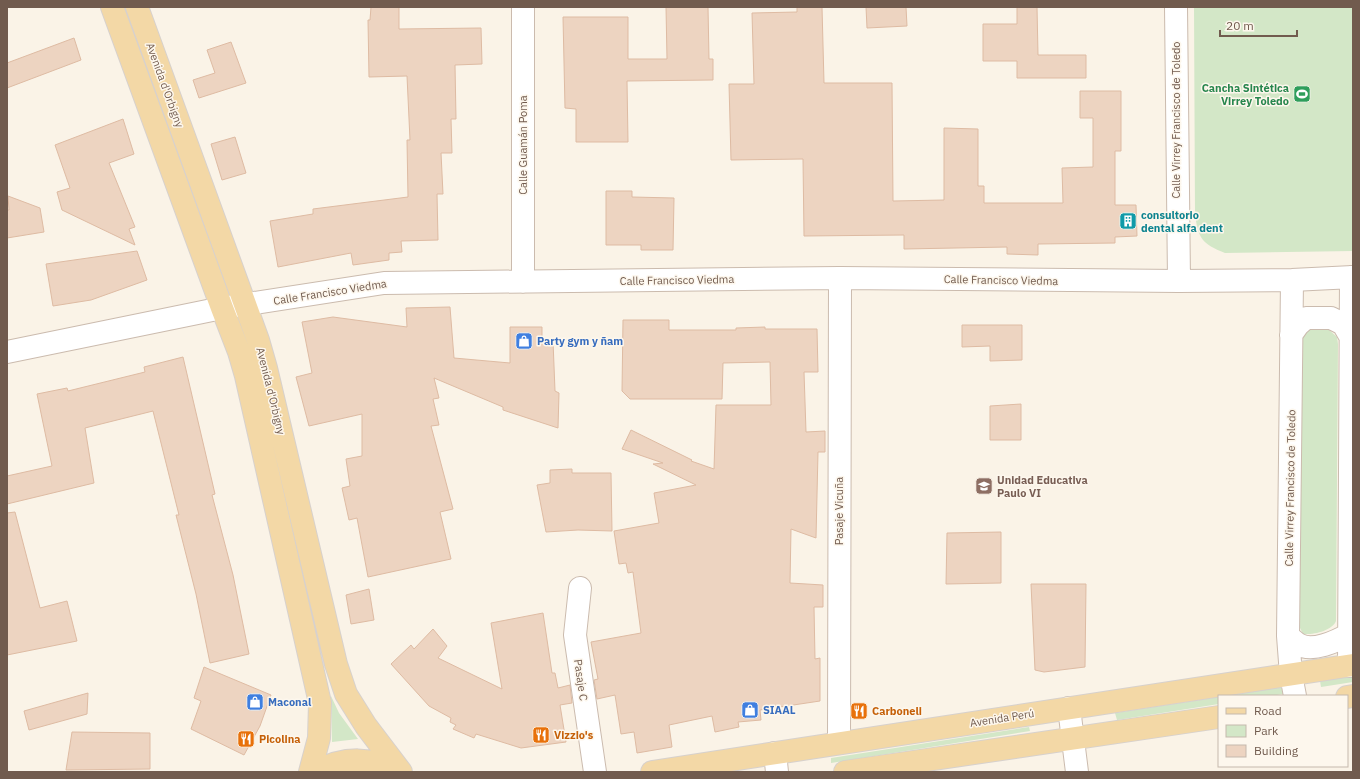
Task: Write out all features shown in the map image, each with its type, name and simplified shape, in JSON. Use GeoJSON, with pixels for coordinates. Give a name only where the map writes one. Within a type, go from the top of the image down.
{"type":"FeatureCollection","features":[{"type":"Feature","properties":{"kind":"main road","name":"Avenida d'Orbigny"},"geometry":{"type":"LineString","coordinates":[[112,7],[239,352],[246,376],[320,703],[319,738],[310,772]]}},
{"type":"Feature","properties":{"kind":"main road","name":"Avenida d'Orbigny"},"geometry":{"type":"LineString","coordinates":[[137,7],[245,305],[266,368],[336,664],[346,694],[366,726],[400,772]]}},
{"type":"Feature","properties":{"kind":"main road","name":"Avenida Perú"},"geometry":{"type":"LineString","coordinates":[[652,772],[776,763],[839,744],[1351,666]]}},
{"type":"Feature","properties":{"kind":"main road"},"geometry":{"type":"LineString","coordinates":[[845,772],[1073,740],[1218,717]]}},
{"type":"Feature","properties":{"kind":"main road"},"geometry":{"type":"LineString","coordinates":[[317,772],[330,766],[355,760],[380,763],[400,772]]}},
{"type":"Feature","properties":{"kind":"street","name":"Calle Guamán Poma"},"geometry":{"type":"LineString","coordinates":[[523,7],[523,282]]}},
{"type":"Feature","properties":{"kind":"street","name":"Calle Virrey Francisco de Toledo"},"geometry":{"type":"LineString","coordinates":[[1176,7],[1179,281]]}},
{"type":"Feature","properties":{"kind":"street","name":"Calle Francisco Viedma"},"geometry":{"type":"LineString","coordinates":[[7,352],[222,308],[384,283],[840,278],[1179,281],[1292,280],[1352,277]]}},
{"type":"Feature","properties":{"kind":"street"},"geometry":{"type":"LineString","coordinates":[[1351,666],[1349,634],[1350,336],[1352,277]]}},
{"type":"Feature","properties":{"kind":"street","name":"Pasaje Vicuña"},"geometry":{"type":"LineString","coordinates":[[839,744],[840,278]]}},
{"type":"Feature","properties":{"kind":"street","name":"Calle Virrey Francisco de Toledo"},"geometry":{"type":"LineString","coordinates":[[1292,280],[1288,636],[1291,675],[1295,695]]}},
{"type":"Feature","properties":{"kind":"street"},"geometry":{"type":"LineString","coordinates":[[1291,335],[1298,325],[1306,318],[1331,318],[1343,324],[1350,336]]}},
{"type":"Feature","properties":{"kind":"street","name":"Pasaje C"},"geometry":{"type":"LineString","coordinates":[[580,588],[575,636],[595,772]]}},
{"type":"Feature","properties":{"kind":"street"},"geometry":{"type":"LineString","coordinates":[[1288,636],[1299,645],[1316,646],[1333,643],[1349,634]]}},
{"type":"Feature","properties":{"kind":"street"},"geometry":{"type":"LineString","coordinates":[[1069,708],[1077,772]]}},
{"type":"Feature","properties":{"kind":"green space"},"geometry":{"type":"Polygon","coordinates":[[[1194,7],[1353,7],[1353,251],[1225,253],[1217,250],[1202,239],[1195,214],[1194,7]]]}},
{"type":"Feature","properties":{"kind":"green space"},"geometry":{"type":"Polygon","coordinates":[[[1310,328],[1328,329],[1337,337],[1338,344],[1336,621],[1326,630],[1317,633],[1303,634],[1299,626],[1299,341],[1310,328]]]}},
{"type":"Feature","properties":{"kind":"green space"},"geometry":{"type":"Polygon","coordinates":[[[1353,676],[1353,682],[1321,687],[1320,681],[1353,676]]]}},
{"type":"Feature","properties":{"kind":"green space"},"geometry":{"type":"Polygon","coordinates":[[[1281,687],[1283,694],[1277,695],[1229,695],[1281,687]]]}},
{"type":"Feature","properties":{"kind":"green space"},"geometry":{"type":"Polygon","coordinates":[[[331,696],[339,713],[358,739],[332,742],[331,696]]]}},
{"type":"Feature","properties":{"kind":"green space"},"geometry":{"type":"Polygon","coordinates":[[[1218,697],[1218,704],[1117,720],[1115,713],[1218,697]]]}},
{"type":"Feature","properties":{"kind":"green space"},"geometry":{"type":"Polygon","coordinates":[[[1029,727],[1030,731],[831,763],[831,758],[1029,727]]]}},
{"type":"Feature","properties":{"kind":"building"},"geometry":{"type":"Polygon","coordinates":[[[371,7],[399,7],[399,29],[481,28],[482,64],[455,65],[456,119],[451,119],[452,153],[441,153],[443,194],[437,194],[438,240],[401,241],[402,252],[389,253],[389,260],[353,265],[351,253],[278,267],[270,221],[313,214],[313,209],[408,197],[407,140],[410,140],[407,76],[369,77],[368,20],[370,20],[371,7]]]}},
{"type":"Feature","properties":{"kind":"building"},"geometry":{"type":"Polygon","coordinates":[[[666,7],[708,7],[709,59],[713,59],[713,80],[627,81],[628,142],[576,142],[576,109],[565,108],[563,17],[628,17],[628,59],[667,59],[666,7]]]}},
{"type":"Feature","properties":{"kind":"building"},"geometry":{"type":"Polygon","coordinates":[[[797,7],[822,7],[824,83],[892,83],[893,201],[944,200],[944,128],[978,129],[978,186],[984,186],[984,203],[1063,203],[1062,168],[1093,167],[1093,118],[1080,118],[1080,91],[1121,91],[1121,151],[1115,151],[1115,205],[1136,205],[1137,236],[1115,237],[1115,243],[1038,244],[1038,255],[1007,254],[1007,247],[904,249],[904,235],[804,236],[803,159],[731,160],[729,84],[754,84],[752,13],[797,12],[797,7]]]}},
{"type":"Feature","properties":{"kind":"building"},"geometry":{"type":"Polygon","coordinates":[[[866,7],[906,7],[907,26],[867,28],[866,7]]]}},
{"type":"Feature","properties":{"kind":"building"},"geometry":{"type":"Polygon","coordinates":[[[1017,7],[1037,7],[1038,55],[1086,55],[1086,78],[1017,78],[1017,61],[983,61],[983,24],[1017,24],[1017,7]]]}},
{"type":"Feature","properties":{"kind":"building"},"geometry":{"type":"Polygon","coordinates":[[[74,38],[81,60],[7,88],[7,63],[74,38]]]}},
{"type":"Feature","properties":{"kind":"building"},"geometry":{"type":"Polygon","coordinates":[[[231,42],[246,83],[199,98],[193,80],[215,73],[207,50],[231,42]]]}},
{"type":"Feature","properties":{"kind":"building"},"geometry":{"type":"Polygon","coordinates":[[[123,119],[134,154],[109,163],[135,227],[129,229],[135,245],[62,210],[57,192],[70,188],[55,145],[123,119]]]}},
{"type":"Feature","properties":{"kind":"building"},"geometry":{"type":"Polygon","coordinates":[[[235,137],[246,173],[222,180],[211,144],[235,137]]]}},
{"type":"Feature","properties":{"kind":"building"},"geometry":{"type":"Polygon","coordinates":[[[606,191],[632,191],[632,197],[674,198],[673,250],[641,250],[641,245],[606,245],[606,191]]]}},
{"type":"Feature","properties":{"kind":"building"},"geometry":{"type":"Polygon","coordinates":[[[8,196],[40,208],[44,232],[7,238],[7,210],[9,210],[8,196]]]}},
{"type":"Feature","properties":{"kind":"building"},"geometry":{"type":"Polygon","coordinates":[[[137,251],[147,280],[91,300],[53,306],[46,264],[137,251]]]}},
{"type":"Feature","properties":{"kind":"building"},"geometry":{"type":"Polygon","coordinates":[[[450,307],[454,358],[510,363],[510,327],[542,327],[542,341],[553,341],[555,391],[559,393],[558,428],[503,410],[503,407],[434,378],[439,398],[433,399],[439,425],[431,426],[453,509],[440,512],[451,559],[368,577],[357,518],[349,520],[342,488],[350,486],[346,459],[362,456],[362,414],[309,426],[296,377],[312,373],[302,322],[333,317],[407,327],[406,308],[450,307]]]}},
{"type":"Feature","properties":{"kind":"building"},"geometry":{"type":"Polygon","coordinates":[[[623,320],[669,320],[669,330],[736,330],[736,328],[765,327],[765,329],[817,329],[818,372],[804,372],[806,432],[825,431],[825,452],[818,452],[816,538],[791,529],[790,583],[823,585],[823,607],[814,607],[815,659],[820,658],[820,701],[760,710],[761,720],[738,722],[739,727],[715,732],[712,716],[669,725],[672,747],[637,753],[634,732],[621,734],[615,695],[597,699],[594,680],[598,679],[591,642],[641,633],[633,572],[628,573],[626,563],[619,564],[614,531],[659,523],[654,493],[696,485],[653,464],[663,463],[622,449],[631,430],[692,460],[691,461],[714,469],[716,405],[771,405],[770,362],[723,363],[722,399],[630,399],[622,391],[623,320]]]}},
{"type":"Feature","properties":{"kind":"building"},"geometry":{"type":"Polygon","coordinates":[[[962,325],[1022,325],[1022,360],[990,361],[990,346],[962,347],[962,325]]]}},
{"type":"Feature","properties":{"kind":"building"},"geometry":{"type":"Polygon","coordinates":[[[183,357],[215,494],[212,495],[233,575],[249,654],[210,663],[196,594],[176,515],[179,515],[153,411],[85,428],[94,483],[7,504],[7,476],[52,466],[37,394],[67,388],[68,391],[145,372],[144,367],[183,357]]]}},
{"type":"Feature","properties":{"kind":"building"},"geometry":{"type":"Polygon","coordinates":[[[1021,404],[1021,440],[990,440],[990,406],[1021,404]]]}},
{"type":"Feature","properties":{"kind":"building"},"geometry":{"type":"Polygon","coordinates":[[[572,469],[572,473],[611,473],[612,531],[578,530],[546,532],[537,485],[550,483],[550,470],[572,469]]]}},
{"type":"Feature","properties":{"kind":"building"},"geometry":{"type":"Polygon","coordinates":[[[15,512],[40,608],[67,601],[77,641],[7,655],[7,513],[15,512]]]}},
{"type":"Feature","properties":{"kind":"building"},"geometry":{"type":"Polygon","coordinates":[[[1001,532],[1001,583],[946,584],[947,533],[1001,532]]]}},
{"type":"Feature","properties":{"kind":"building"},"geometry":{"type":"Polygon","coordinates":[[[1031,584],[1086,584],[1085,667],[1044,672],[1035,670],[1031,584]]]}},
{"type":"Feature","properties":{"kind":"building"},"geometry":{"type":"Polygon","coordinates":[[[369,589],[374,620],[351,624],[346,595],[369,589]]]}},
{"type":"Feature","properties":{"kind":"building"},"geometry":{"type":"Polygon","coordinates":[[[543,613],[552,673],[555,673],[558,688],[570,685],[572,703],[560,705],[566,742],[521,748],[476,734],[474,738],[453,729],[456,725],[450,722],[451,718],[429,706],[391,664],[411,645],[414,649],[433,629],[447,646],[438,658],[502,689],[491,623],[543,613]]]}},
{"type":"Feature","properties":{"kind":"building"},"geometry":{"type":"Polygon","coordinates":[[[204,667],[271,695],[260,726],[244,755],[191,729],[201,701],[194,698],[204,667]]]}},
{"type":"Feature","properties":{"kind":"building"},"geometry":{"type":"Polygon","coordinates":[[[88,693],[87,714],[29,730],[24,711],[88,693]]]}},
{"type":"Feature","properties":{"kind":"building"},"geometry":{"type":"Polygon","coordinates":[[[72,732],[150,733],[150,769],[66,770],[72,732]]]}},
{"type":"Feature","properties":{"kind":"place","name":"Cancha Sintética Virrey Toledo"},"geometry":{"type":"Point","coordinates":[1302,94]}},
{"type":"Feature","properties":{"kind":"place","name":"consultorio dental alfa dent"},"geometry":{"type":"Point","coordinates":[1128,221]}},
{"type":"Feature","properties":{"kind":"place","name":"Party gym y ñam"},"geometry":{"type":"Point","coordinates":[524,341]}},
{"type":"Feature","properties":{"kind":"place","name":"Unidad Educativa Paulo VI"},"geometry":{"type":"Point","coordinates":[984,486]}},
{"type":"Feature","properties":{"kind":"place","name":"Maconal"},"geometry":{"type":"Point","coordinates":[255,702]}},
{"type":"Feature","properties":{"kind":"place","name":"SIAAL"},"geometry":{"type":"Point","coordinates":[750,710]}},
{"type":"Feature","properties":{"kind":"place","name":"Carboneli"},"geometry":{"type":"Point","coordinates":[859,711]}},
{"type":"Feature","properties":{"kind":"place","name":"Vizzio's"},"geometry":{"type":"Point","coordinates":[541,735]}},
{"type":"Feature","properties":{"kind":"place","name":"Picolina"},"geometry":{"type":"Point","coordinates":[246,739]}}]}
